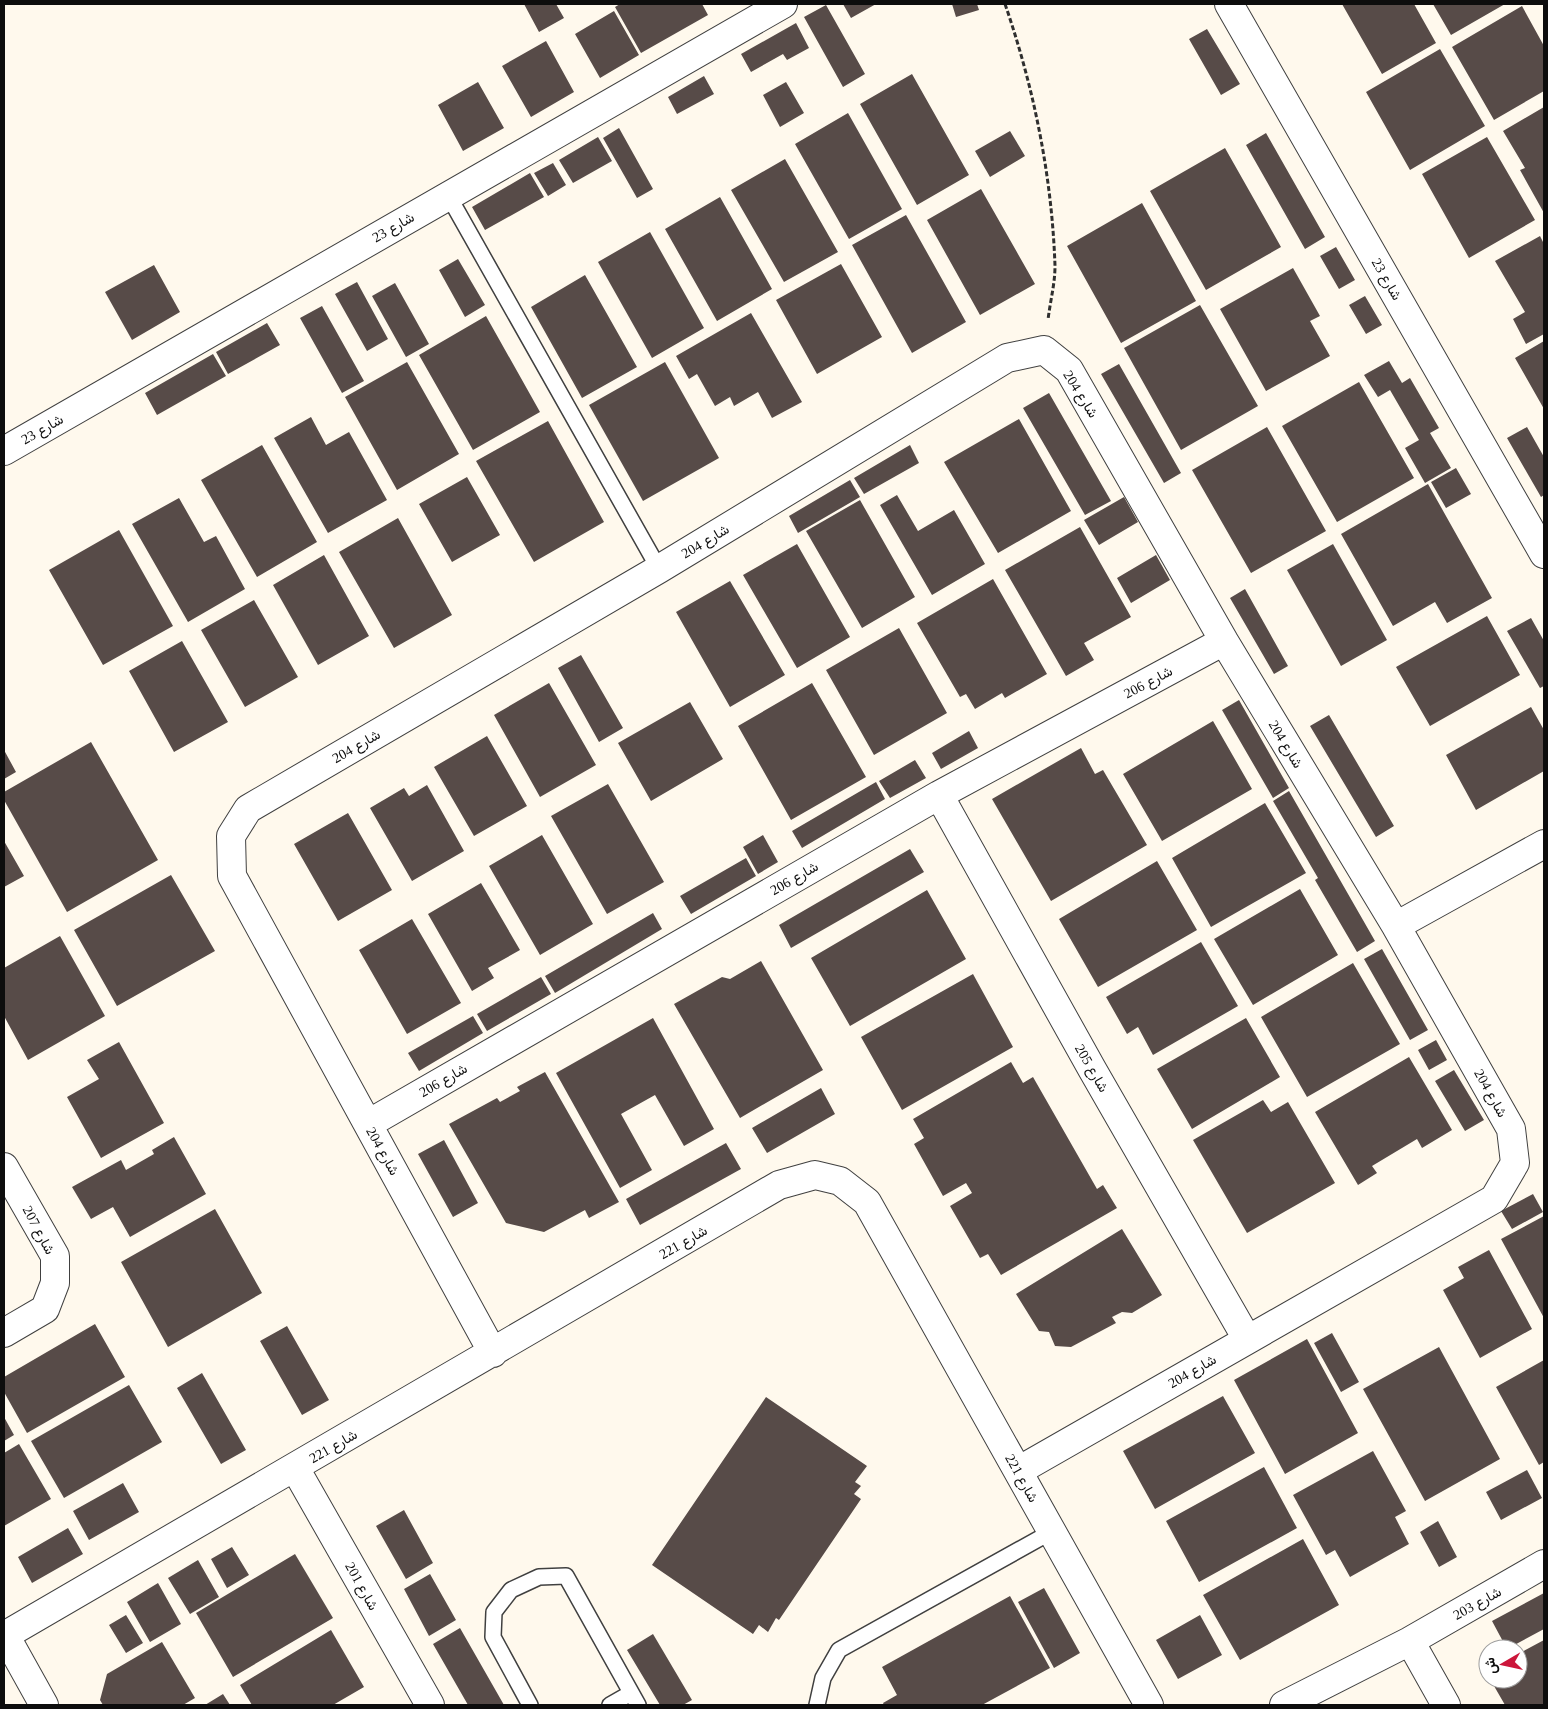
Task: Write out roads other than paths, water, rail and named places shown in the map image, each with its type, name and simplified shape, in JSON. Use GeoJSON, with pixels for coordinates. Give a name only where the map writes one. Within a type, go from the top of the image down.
{"type":"FeatureCollection","features":[{"type":"Feature","properties":{"kind":"street","name":"شارع 23"},"geometry":{"type":"LineString","coordinates":[[4,451],[783,4]]}},
{"type":"Feature","properties":{"kind":"street","name":"شارع 23"},"geometry":{"type":"LineString","coordinates":[[1228,4],[1544,554]]}},
{"type":"Feature","properties":{"kind":"street","name":"شارع 204"},"geometry":{"type":"LineString","coordinates":[[493,1353],[232,876],[231,836],[248,809],[659,569],[1007,358],[1044,350],[1068,370],[1224,641],[1396,926],[1511,1129],[1515,1163],[1494,1199],[1018,1471]]}},
{"type":"Feature","properties":{"kind":"street","name":"شارع 206"},"geometry":{"type":"LineString","coordinates":[[368,1124],[939,795],[1224,641]]}},
{"type":"Feature","properties":{"kind":"street","name":"شارع 205"},"geometry":{"type":"LineString","coordinates":[[939,795],[1247,1339]]}},
{"type":"Feature","properties":{"kind":"street"},"geometry":{"type":"LineString","coordinates":[[1396,926],[1544,844]]}},
{"type":"Feature","properties":{"kind":"street","name":"شارع 207"},"geometry":{"type":"LineString","coordinates":[[4,1167],[55,1256],[55,1283],[45,1309],[4,1333]]}},
{"type":"Feature","properties":{"kind":"street","name":"شارع 221"},"geometry":{"type":"LineString","coordinates":[[5,1636],[779,1185],[815,1175],[840,1181],[867,1202],[1149,1705]]}},
{"type":"Feature","properties":{"kind":"street","name":"شارع 201"},"geometry":{"type":"LineString","coordinates":[[295,1468],[430,1705]]}},
{"type":"Feature","properties":{"kind":"street","name":"شارع 203"},"geometry":{"type":"LineString","coordinates":[[1284,1705],[1410,1641],[1544,1564]]}},
{"type":"Feature","properties":{"kind":"street"},"geometry":{"type":"LineString","coordinates":[[5,1636],[44,1705]]}},
{"type":"Feature","properties":{"kind":"street"},"geometry":{"type":"LineString","coordinates":[[1410,1641],[1446,1705]]}},
{"type":"Feature","properties":{"kind":"lane"},"geometry":{"type":"LineString","coordinates":[[448,195],[659,569]]}},
{"type":"Feature","properties":{"kind":"lane"},"geometry":{"type":"LineString","coordinates":[[817,1705],[823,1678],[839,1650],[1051,1532]]}},
{"type":"Feature","properties":{"kind":"lane"},"geometry":{"type":"LineString","coordinates":[[530,1705],[493,1637],[494,1612],[511,1590],[539,1577],[566,1576],[635,1699],[610,1705]]}}]}
